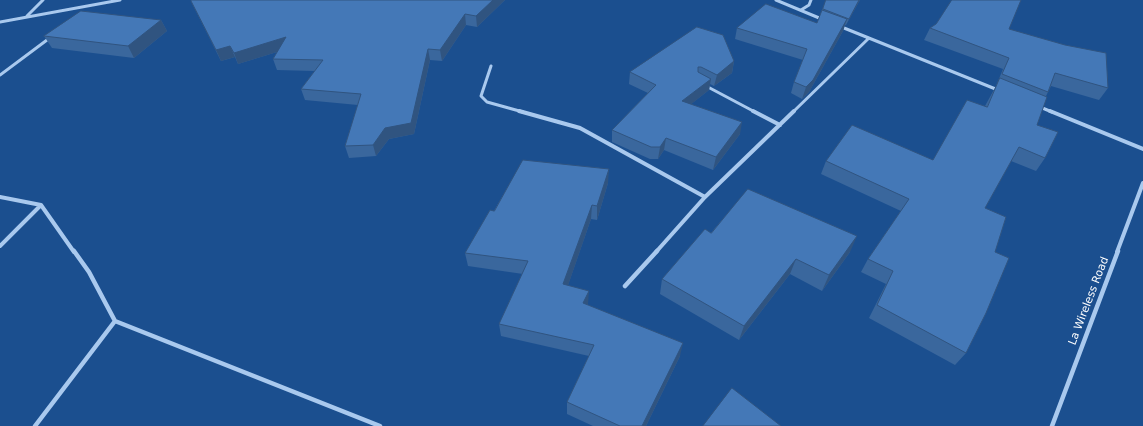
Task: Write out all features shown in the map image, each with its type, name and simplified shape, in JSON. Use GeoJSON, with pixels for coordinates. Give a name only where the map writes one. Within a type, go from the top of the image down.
{"type":"FeatureCollection","features":[{"type":"Feature","properties":{"kind":"street"},"geometry":{"type":"LineString","coordinates":[[27,17],[43,0]]}},
{"type":"Feature","properties":{"kind":"street"},"geometry":{"type":"LineString","coordinates":[[0,22],[120,0]]}},
{"type":"Feature","properties":{"kind":"street"},"geometry":{"type":"LineString","coordinates":[[776,0],[828,21]]}},
{"type":"Feature","properties":{"kind":"street"},"geometry":{"type":"LineString","coordinates":[[801,10],[809,5],[811,0]]}},
{"type":"Feature","properties":{"kind":"street"},"geometry":{"type":"LineString","coordinates":[[88,10],[94,5]]}},
{"type":"Feature","properties":{"kind":"street"},"geometry":{"type":"LineString","coordinates":[[835,24],[1002,92]]}},
{"type":"Feature","properties":{"kind":"street"},"geometry":{"type":"LineString","coordinates":[[0,75],[57,33]]}},
{"type":"Feature","properties":{"kind":"street"},"geometry":{"type":"LineString","coordinates":[[625,286],[705,197],[869,38]]}},
{"type":"Feature","properties":{"kind":"street"},"geometry":{"type":"LineString","coordinates":[[490,66],[481,96],[487,102],[580,128],[705,197]]}},
{"type":"Feature","properties":{"kind":"street"},"geometry":{"type":"LineString","coordinates":[[705,85],[780,125]]}},
{"type":"Feature","properties":{"kind":"street"},"geometry":{"type":"LineString","coordinates":[[1032,104],[1143,149]]}},
{"type":"Feature","properties":{"kind":"street","name":"La Wireless Road"},"geometry":{"type":"LineString","coordinates":[[1052,426],[1143,182]]}},
{"type":"Feature","properties":{"kind":"street"},"geometry":{"type":"LineString","coordinates":[[0,197],[41,205],[89,272],[115,320],[380,426]]}},
{"type":"Feature","properties":{"kind":"street"},"geometry":{"type":"LineString","coordinates":[[0,246],[41,205]]}},
{"type":"Feature","properties":{"kind":"street"},"geometry":{"type":"LineString","coordinates":[[35,426],[115,320]]}},
{"type":"Feature","properties":{"kind":"building"},"geometry":{"type":"Polygon","coordinates":[[[493,0],[476,16],[465,14],[440,50],[428,49],[411,123],[385,128],[373,145],[345,146],[361,94],[301,89],[323,60],[273,59],[286,37],[234,53],[230,46],[216,50],[191,1],[493,0]]]}},
{"type":"Feature","properties":{"kind":"building"},"geometry":{"type":"Polygon","coordinates":[[[826,0],[859,0],[849,19],[823,9],[826,0]]]}},
{"type":"Feature","properties":{"kind":"building"},"geometry":{"type":"Polygon","coordinates":[[[952,0],[1021,0],[1009,29],[1065,45],[1106,53],[1108,88],[1055,73],[1048,92],[1002,74],[1009,58],[930,28],[936,24],[952,0]]]}},
{"type":"Feature","properties":{"kind":"building"},"geometry":{"type":"Polygon","coordinates":[[[766,4],[817,23],[822,10],[847,19],[813,80],[806,87],[794,82],[807,49],[737,28],[766,4]]]}},
{"type":"Feature","properties":{"kind":"building"},"geometry":{"type":"Polygon","coordinates":[[[81,11],[161,20],[128,46],[44,36],[81,11]]]}},
{"type":"Feature","properties":{"kind":"building"},"geometry":{"type":"Polygon","coordinates":[[[697,27],[723,35],[734,61],[717,75],[698,67],[698,72],[711,79],[682,101],[742,122],[716,157],[666,138],[660,147],[651,147],[612,130],[656,85],[630,72],[697,27]]]}},
{"type":"Feature","properties":{"kind":"building"},"geometry":{"type":"Polygon","coordinates":[[[1000,78],[1047,97],[1037,125],[1058,132],[1045,158],[1019,147],[985,208],[1006,217],[995,252],[1009,258],[986,313],[966,353],[877,305],[893,271],[868,259],[909,199],[826,161],[852,125],[933,160],[967,100],[987,107],[1000,78]]]}},
{"type":"Feature","properties":{"kind":"building"},"geometry":{"type":"Polygon","coordinates":[[[523,160],[609,169],[597,206],[592,205],[563,284],[589,291],[583,303],[683,343],[642,426],[620,426],[567,402],[594,345],[499,324],[528,261],[465,253],[490,210],[494,211],[523,160]]]}},
{"type":"Feature","properties":{"kind":"building"},"geometry":{"type":"Polygon","coordinates":[[[748,189],[857,236],[829,275],[796,259],[744,326],[662,279],[705,229],[711,233],[748,189]]]}},
{"type":"Feature","properties":{"kind":"building"},"geometry":{"type":"Polygon","coordinates":[[[732,388],[781,426],[703,426],[732,388]]]}}]}
